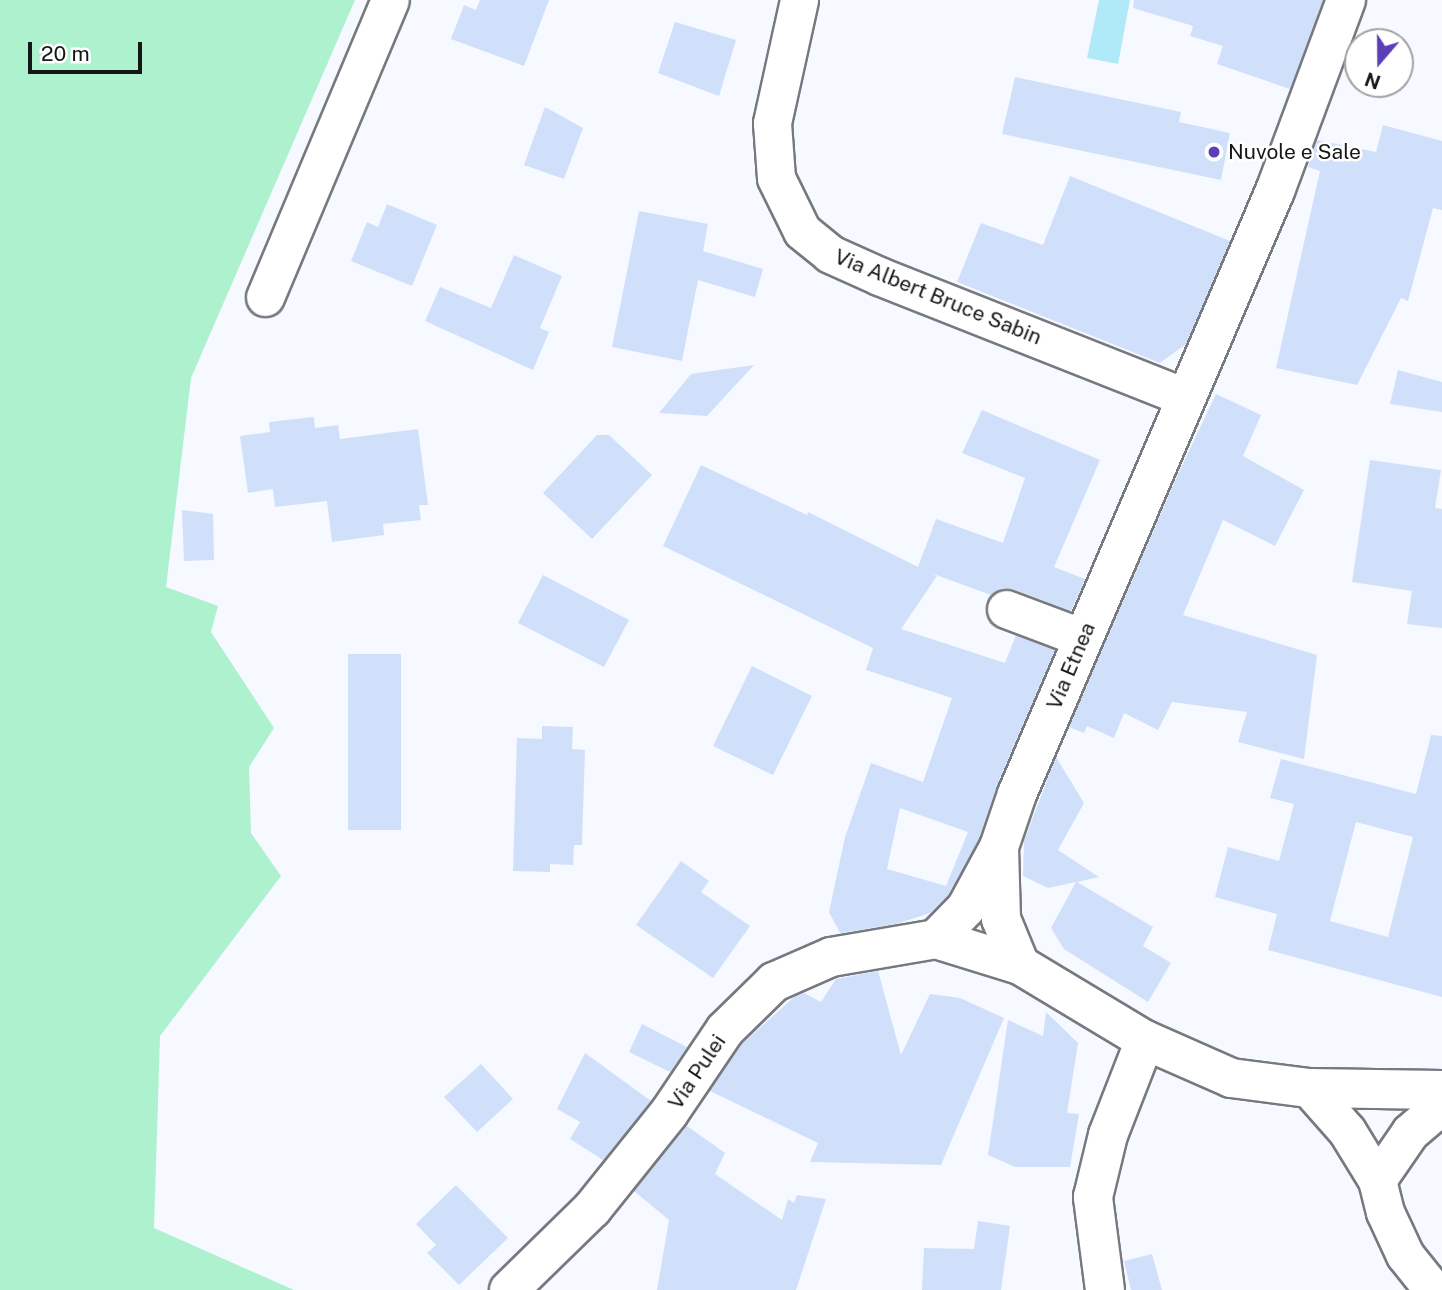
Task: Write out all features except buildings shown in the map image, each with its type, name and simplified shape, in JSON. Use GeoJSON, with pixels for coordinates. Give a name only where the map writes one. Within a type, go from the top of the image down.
{"type":"FeatureCollection","features":[{"type":"Feature","properties":{"kind":"main road","name":"Via Etnea"},"geometry":{"type":"LineString","coordinates":[[1020,965],[1002,919],[999,847],[1017,794],[1275,191],[1346,0]]}},
{"type":"Feature","properties":{"kind":"main road"},"geometry":{"type":"LineString","coordinates":[[999,847],[966,908],[936,939],[1020,965],[1145,1041],[1231,1078],[1309,1088],[1442,1090]]}},
{"type":"Feature","properties":{"kind":"main road","name":"Via Pulei"},"geometry":{"type":"LineString","coordinates":[[509,1290],[592,1209],[669,1114],[725,1030],[774,982],[831,957],[936,939]]}},
{"type":"Feature","properties":{"kind":"main road"},"geometry":{"type":"LineString","coordinates":[[1105,1290],[1093,1197],[1108,1135],[1145,1041]]}},
{"type":"Feature","properties":{"kind":"street"},"geometry":{"type":"LineString","coordinates":[[265,297],[390,0]]}},
{"type":"Feature","properties":{"kind":"street","name":"Via Albert Bruce Sabin"},"geometry":{"type":"LineString","coordinates":[[799,0],[772,123],[776,178],[803,231],[830,254],[879,276],[1185,397]]}},
{"type":"Feature","properties":{"kind":"street"},"geometry":{"type":"LineString","coordinates":[[1006,609],[1083,638]]}},
{"type":"Feature","properties":{"kind":"street"},"geometry":{"type":"LineString","coordinates":[[1309,1088],[1347,1131],[1377,1180],[1385,1212],[1405,1255],[1433,1290]]}},
{"type":"Feature","properties":{"kind":"street"},"geometry":{"type":"LineString","coordinates":[[1377,1180],[1410,1132],[1442,1105]]}},
{"type":"Feature","properties":{"kind":"green space"},"geometry":{"type":"Polygon","coordinates":[[[0,0],[355,0],[191,378],[166,587],[218,606],[211,632],[274,728],[249,767],[251,833],[281,876],[160,1036],[154,1228],[294,1290],[0,1290],[0,0]]]}},
{"type":"Feature","properties":{"kind":"water"},"geometry":{"type":"Polygon","coordinates":[[[1099,0],[1130,0],[1118,64],[1087,58],[1099,0]]]}},
{"type":"Feature","properties":{"kind":"place","name":"Nuvole e Sale"},"geometry":{"type":"Point","coordinates":[1214,152]}}]}
